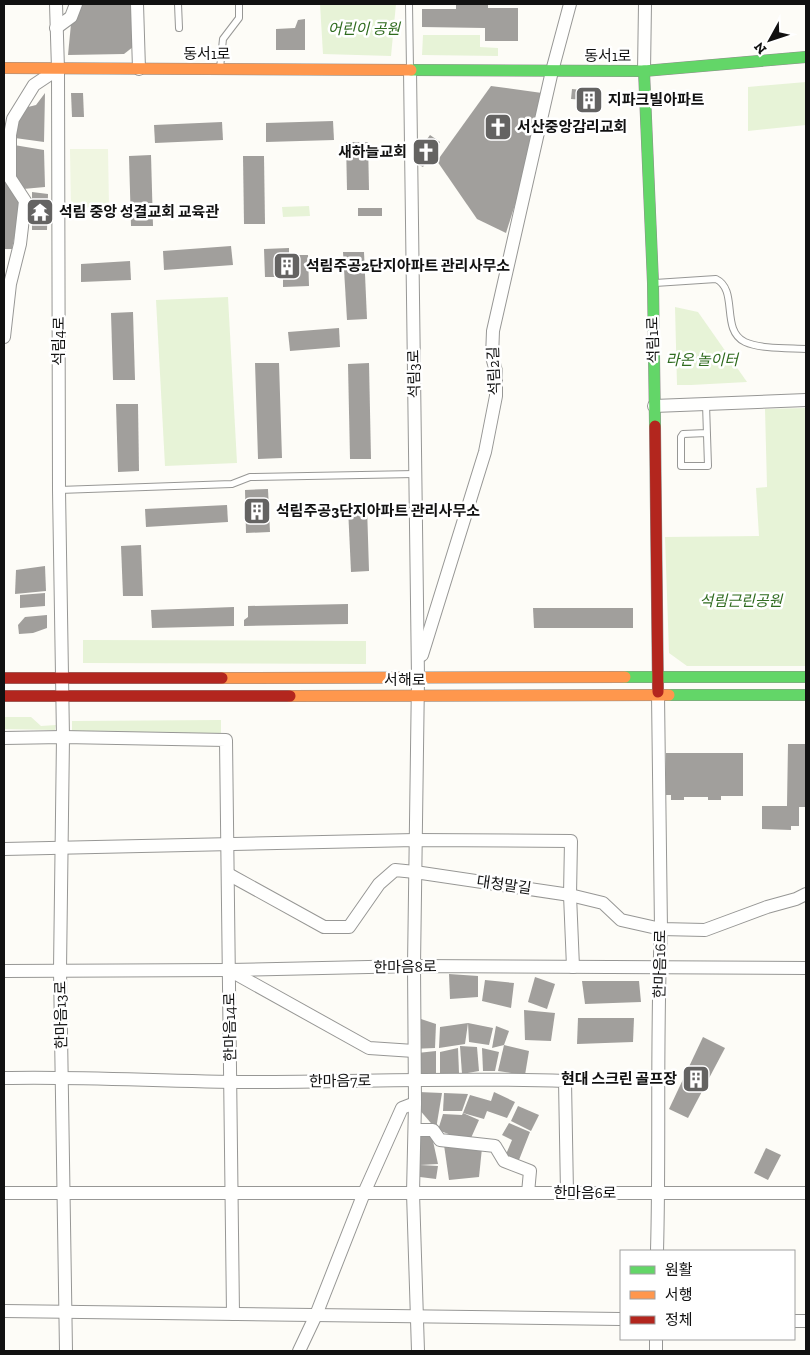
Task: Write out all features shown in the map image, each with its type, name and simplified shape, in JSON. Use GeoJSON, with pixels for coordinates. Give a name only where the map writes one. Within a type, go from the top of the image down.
{"type":"FeatureCollection","features":[{"type":"Feature","properties":{"kind":"main road","name":"동서1로"},"geometry":{"type":"LineString","coordinates":[[4,68],[644,71],[806,57]]}},
{"type":"Feature","properties":{"kind":"main road","name":"석림1로"},"geometry":{"type":"LineString","coordinates":[[644,71],[653,283],[657,677]]}},
{"type":"Feature","properties":{"kind":"main road","name":"서해로"},"geometry":{"type":"LineString","coordinates":[[4,678],[418,672],[657,677],[806,677]]}},
{"type":"Feature","properties":{"kind":"main road","name":"한마음16로"},"geometry":{"type":"LineString","coordinates":[[657,677],[658,695]]}},
{"type":"Feature","properties":{"kind":"main road","name":"서해로"},"geometry":{"type":"LineString","coordinates":[[4,696],[806,695]]}},
{"type":"Feature","properties":{"kind":"street","name":"석림4로"},"geometry":{"type":"LineString","coordinates":[[56,4],[58,69],[61,678]]}},
{"type":"Feature","properties":{"kind":"street"},"geometry":{"type":"LineString","coordinates":[[56,28],[71,17],[76,4]]}},
{"type":"Feature","properties":{"kind":"street"},"geometry":{"type":"LineString","coordinates":[[136,4],[138,69]]}},
{"type":"Feature","properties":{"kind":"street"},"geometry":{"type":"LineString","coordinates":[[552,70],[570,4]]}},
{"type":"Feature","properties":{"kind":"street","name":"석림1로"},"geometry":{"type":"LineString","coordinates":[[644,4],[644,71]]}},
{"type":"Feature","properties":{"kind":"street"},"geometry":{"type":"LineString","coordinates":[[4,337],[10,284],[20,244],[25,201],[10,178],[10,135],[13,120],[34,86],[58,69]]}},
{"type":"Feature","properties":{"kind":"street","name":"석림3로"},"geometry":{"type":"LineString","coordinates":[[410,70],[418,672],[413,1193],[418,1351]]}},
{"type":"Feature","properties":{"kind":"street","name":"석림2길"},"geometry":{"type":"LineString","coordinates":[[418,672],[485,452],[496,396],[496,371],[492,357],[493,331],[552,70]]}},
{"type":"Feature","properties":{"kind":"street"},"geometry":{"type":"LineString","coordinates":[[654,406],[806,400]]}},
{"type":"Feature","properties":{"kind":"street","name":"한마음13로"},"geometry":{"type":"LineString","coordinates":[[61,678],[63,737],[60,970],[66,1351]]}},
{"type":"Feature","properties":{"kind":"street","name":"한마음16로"},"geometry":{"type":"LineString","coordinates":[[657,1250],[659,1193],[659,967],[661,929],[658,695]]}},
{"type":"Feature","properties":{"kind":"street"},"geometry":{"type":"LineString","coordinates":[[4,738],[63,737]]}},
{"type":"Feature","properties":{"kind":"street","name":"한마음14로"},"geometry":{"type":"LineString","coordinates":[[63,737],[226,740],[233,1314]]}},
{"type":"Feature","properties":{"kind":"street"},"geometry":{"type":"LineString","coordinates":[[4,849],[415,840],[570,841],[573,968]]}},
{"type":"Feature","properties":{"kind":"street","name":"대청말길"},"geometry":{"type":"LineString","coordinates":[[228,874],[324,927],[349,927],[378,884],[395,870],[570,895],[603,903],[621,920],[661,929],[705,930],[806,894]]}},
{"type":"Feature","properties":{"kind":"street","name":"한마음8로"},"geometry":{"type":"LineString","coordinates":[[4,971],[229,970],[414,966],[806,968]]}},
{"type":"Feature","properties":{"kind":"street"},"geometry":{"type":"LineString","coordinates":[[229,970],[369,1048],[414,1051]]}},
{"type":"Feature","properties":{"kind":"street","name":"한마음7로"},"geometry":{"type":"LineString","coordinates":[[4,1078],[62,1077],[230,1082],[565,1081],[567,1193]]}},
{"type":"Feature","properties":{"kind":"street"},"geometry":{"type":"LineString","coordinates":[[300,1351],[364,1193],[402,1108],[415,1103]]}},
{"type":"Feature","properties":{"kind":"street"},"geometry":{"type":"LineString","coordinates":[[414,1130],[433,1130],[440,1140],[495,1146],[504,1161],[530,1171],[528,1193]]}},
{"type":"Feature","properties":{"kind":"street","name":"한마음6로"},"geometry":{"type":"LineString","coordinates":[[4,1193],[806,1192]]}},
{"type":"Feature","properties":{"kind":"street"},"geometry":{"type":"LineString","coordinates":[[4,1311],[620,1319]]}},
{"type":"Feature","properties":{"kind":"lane"},"geometry":{"type":"LineString","coordinates":[[178,4],[179,28]]}},
{"type":"Feature","properties":{"kind":"lane"},"geometry":{"type":"LineString","coordinates":[[220,69],[223,39],[239,18],[239,4]]}},
{"type":"Feature","properties":{"kind":"lane"},"geometry":{"type":"LineString","coordinates":[[409,4],[410,70]]}},
{"type":"Feature","properties":{"kind":"lane"},"geometry":{"type":"LineString","coordinates":[[653,283],[716,279],[722,282],[726,289],[732,328],[736,336],[752,345],[806,349]]}},
{"type":"Feature","properties":{"kind":"lane"},"geometry":{"type":"LineString","coordinates":[[706,404],[707,433],[708,466],[681,466],[681,437],[683,434],[707,433]]}},
{"type":"Feature","properties":{"kind":"lane"},"geometry":{"type":"LineString","coordinates":[[59,490],[232,484],[250,477],[416,474]]}},
{"type":"Feature","properties":{"kind":"green space","name":"어린이 공원"},"geometry":{"type":"Polygon","coordinates":[[[320,4],[396,4],[391,56],[323,54],[320,4]]]}},
{"type":"Feature","properties":{"kind":"green space"},"geometry":{"type":"Polygon","coordinates":[[[423,35],[480,35],[480,47],[498,48],[498,56],[422,55],[423,35]]]}},
{"type":"Feature","properties":{"kind":"green space"},"geometry":{"type":"Polygon","coordinates":[[[806,82],[806,125],[748,131],[748,87],[806,82]]]}},
{"type":"Feature","properties":{"kind":"green space"},"geometry":{"type":"Polygon","coordinates":[[[70,149],[108,149],[109,207],[71,208],[70,149]]]}},
{"type":"Feature","properties":{"kind":"green space"},"geometry":{"type":"Polygon","coordinates":[[[309,206],[310,216],[283,217],[282,207],[309,206]]]}},
{"type":"Feature","properties":{"kind":"green space"},"geometry":{"type":"Polygon","coordinates":[[[228,297],[237,463],[165,466],[156,300],[228,297]]]}},
{"type":"Feature","properties":{"kind":"green space","name":"라온 놀이터"},"geometry":{"type":"Polygon","coordinates":[[[675,307],[698,312],[747,382],[677,385],[675,307]]]}},
{"type":"Feature","properties":{"kind":"green space","name":"석림근린공원"},"geometry":{"type":"Polygon","coordinates":[[[806,408],[806,666],[687,666],[669,653],[665,537],[759,536],[756,488],[767,487],[765,409],[806,408]]]}},
{"type":"Feature","properties":{"kind":"green space"},"geometry":{"type":"Polygon","coordinates":[[[83,640],[366,641],[366,664],[83,663],[83,640]]]}},
{"type":"Feature","properties":{"kind":"green space"},"geometry":{"type":"Polygon","coordinates":[[[4,717],[31,717],[41,726],[56,725],[55,730],[4,729],[4,717]]]}},
{"type":"Feature","properties":{"kind":"green space"},"geometry":{"type":"Polygon","coordinates":[[[221,720],[221,734],[72,735],[72,721],[221,720]]]}},
{"type":"Feature","properties":{"kind":"building"},"geometry":{"type":"Polygon","coordinates":[[[82,4],[132,4],[138,43],[124,54],[68,55],[71,24],[82,4]]]}},
{"type":"Feature","properties":{"kind":"building"},"geometry":{"type":"Polygon","coordinates":[[[456,4],[488,4],[488,8],[518,8],[518,41],[485,41],[485,28],[422,27],[422,9],[456,9],[456,4]]]}},
{"type":"Feature","properties":{"kind":"building"},"geometry":{"type":"Polygon","coordinates":[[[305,19],[305,50],[276,50],[276,29],[295,28],[298,20],[305,19]]]}},
{"type":"Feature","properties":{"kind":"building","name":"서산중앙감리교회"},"geometry":{"type":"Polygon","coordinates":[[[491,86],[542,93],[524,176],[506,233],[477,219],[437,161],[491,86]]]}},
{"type":"Feature","properties":{"kind":"building","name":"지파크빌아파트"},"geometry":{"type":"Polygon","coordinates":[[[572,89],[602,92],[600,110],[584,108],[584,100],[571,99],[572,89]]]}},
{"type":"Feature","properties":{"kind":"building"},"geometry":{"type":"Polygon","coordinates":[[[45,93],[44,142],[15,138],[16,120],[24,108],[36,105],[45,93]]]}},
{"type":"Feature","properties":{"kind":"building"},"geometry":{"type":"Polygon","coordinates":[[[71,93],[83,93],[84,117],[72,117],[71,93]]]}},
{"type":"Feature","properties":{"kind":"building"},"geometry":{"type":"Polygon","coordinates":[[[333,121],[334,140],[266,142],[266,123],[333,121]]]}},
{"type":"Feature","properties":{"kind":"building"},"geometry":{"type":"Polygon","coordinates":[[[222,122],[223,140],[155,143],[154,125],[222,122]]]}},
{"type":"Feature","properties":{"kind":"building","name":"새하늘교회"},"geometry":{"type":"Polygon","coordinates":[[[430,135],[440,142],[423,167],[411,161],[430,135]]]}},
{"type":"Feature","properties":{"kind":"building"},"geometry":{"type":"Polygon","coordinates":[[[346,142],[368,142],[369,190],[347,190],[346,142]]]}},
{"type":"Feature","properties":{"kind":"building"},"geometry":{"type":"Polygon","coordinates":[[[14,145],[44,150],[45,187],[23,189],[14,176],[14,145]]]}},
{"type":"Feature","properties":{"kind":"building"},"geometry":{"type":"Polygon","coordinates":[[[151,155],[153,226],[131,226],[129,156],[151,155]]]}},
{"type":"Feature","properties":{"kind":"building"},"geometry":{"type":"Polygon","coordinates":[[[243,156],[264,156],[265,224],[244,224],[243,156]]]}},
{"type":"Feature","properties":{"kind":"building"},"geometry":{"type":"Polygon","coordinates":[[[4,177],[21,202],[12,249],[4,249],[4,177]]]}},
{"type":"Feature","properties":{"kind":"building","name":"석림 중앙 성결교회 교육관"},"geometry":{"type":"Polygon","coordinates":[[[32,192],[48,194],[47,230],[32,230],[32,192]]]}},
{"type":"Feature","properties":{"kind":"building"},"geometry":{"type":"Polygon","coordinates":[[[358,208],[382,208],[382,216],[358,216],[358,208]]]}},
{"type":"Feature","properties":{"kind":"building"},"geometry":{"type":"Polygon","coordinates":[[[231,246],[233,265],[164,270],[163,251],[231,246]]]}},
{"type":"Feature","properties":{"kind":"building","name":"석림주공2단지아파트 관리사무소"},"geometry":{"type":"Polygon","coordinates":[[[289,248],[289,255],[308,255],[309,286],[283,287],[283,277],[265,277],[264,249],[289,248]]]}},
{"type":"Feature","properties":{"kind":"building"},"geometry":{"type":"Polygon","coordinates":[[[343,252],[364,252],[367,319],[347,320],[343,252]]]}},
{"type":"Feature","properties":{"kind":"building"},"geometry":{"type":"Polygon","coordinates":[[[130,261],[131,280],[81,282],[81,264],[130,261]]]}},
{"type":"Feature","properties":{"kind":"building"},"geometry":{"type":"Polygon","coordinates":[[[133,312],[135,380],[113,380],[111,313],[133,312]]]}},
{"type":"Feature","properties":{"kind":"building"},"geometry":{"type":"Polygon","coordinates":[[[339,328],[340,347],[290,351],[288,332],[339,328]]]}},
{"type":"Feature","properties":{"kind":"building"},"geometry":{"type":"Polygon","coordinates":[[[255,363],[279,363],[282,458],[258,459],[255,363]]]}},
{"type":"Feature","properties":{"kind":"building"},"geometry":{"type":"Polygon","coordinates":[[[369,363],[371,459],[350,459],[348,364],[369,363]]]}},
{"type":"Feature","properties":{"kind":"building"},"geometry":{"type":"Polygon","coordinates":[[[116,404],[138,404],[139,471],[118,472],[116,404]]]}},
{"type":"Feature","properties":{"kind":"building","name":"석림주공3단지아파트 관리사무소"},"geometry":{"type":"Polygon","coordinates":[[[268,489],[270,532],[246,533],[245,490],[268,489]]]}},
{"type":"Feature","properties":{"kind":"building"},"geometry":{"type":"Polygon","coordinates":[[[227,505],[228,522],[146,527],[145,509],[227,505]]]}},
{"type":"Feature","properties":{"kind":"building"},"geometry":{"type":"Polygon","coordinates":[[[367,507],[369,571],[351,572],[348,508],[367,507]]]}},
{"type":"Feature","properties":{"kind":"building"},"geometry":{"type":"Polygon","coordinates":[[[141,545],[143,596],[123,596],[121,546],[141,545]]]}},
{"type":"Feature","properties":{"kind":"building"},"geometry":{"type":"Polygon","coordinates":[[[45,566],[46,591],[15,594],[16,570],[45,566]]]}},
{"type":"Feature","properties":{"kind":"building"},"geometry":{"type":"Polygon","coordinates":[[[45,593],[45,606],[20,608],[20,595],[45,593]]]}},
{"type":"Feature","properties":{"kind":"building"},"geometry":{"type":"Polygon","coordinates":[[[348,604],[348,624],[244,626],[244,620],[248,617],[248,606],[348,604]]]}},
{"type":"Feature","properties":{"kind":"building"},"geometry":{"type":"Polygon","coordinates":[[[234,607],[234,626],[152,628],[151,610],[234,607]]]}},
{"type":"Feature","properties":{"kind":"building"},"geometry":{"type":"Polygon","coordinates":[[[533,608],[633,608],[633,628],[534,628],[533,608]]]}},
{"type":"Feature","properties":{"kind":"building"},"geometry":{"type":"Polygon","coordinates":[[[47,615],[47,628],[33,633],[19,634],[18,625],[25,617],[47,615]]]}},
{"type":"Feature","properties":{"kind":"building"},"geometry":{"type":"Polygon","coordinates":[[[788,744],[806,744],[806,807],[799,807],[799,826],[791,826],[791,830],[762,829],[762,806],[787,806],[788,744]]]}},
{"type":"Feature","properties":{"kind":"building"},"geometry":{"type":"Polygon","coordinates":[[[666,753],[743,753],[743,796],[721,796],[721,800],[708,800],[708,797],[684,797],[684,800],[671,800],[671,795],[666,795],[666,753]]]}},
{"type":"Feature","properties":{"kind":"building"},"geometry":{"type":"Polygon","coordinates":[[[449,974],[478,976],[478,997],[450,999],[449,974]]]}},
{"type":"Feature","properties":{"kind":"building"},"geometry":{"type":"Polygon","coordinates":[[[535,977],[555,984],[547,1009],[528,1002],[535,977]]]}},
{"type":"Feature","properties":{"kind":"building"},"geometry":{"type":"Polygon","coordinates":[[[485,980],[514,983],[511,1008],[482,1001],[485,980]]]}},
{"type":"Feature","properties":{"kind":"building"},"geometry":{"type":"Polygon","coordinates":[[[582,981],[639,981],[641,1002],[585,1004],[582,981]]]}},
{"type":"Feature","properties":{"kind":"building"},"geometry":{"type":"Polygon","coordinates":[[[524,1010],[555,1013],[551,1041],[525,1040],[524,1010]]]}},
{"type":"Feature","properties":{"kind":"building"},"geometry":{"type":"Polygon","coordinates":[[[409,1015],[436,1024],[435,1048],[411,1049],[409,1015]]]}},
{"type":"Feature","properties":{"kind":"building"},"geometry":{"type":"Polygon","coordinates":[[[578,1018],[634,1018],[633,1042],[577,1044],[578,1018]]]}},
{"type":"Feature","properties":{"kind":"building"},"geometry":{"type":"Polygon","coordinates":[[[468,1023],[493,1028],[489,1045],[469,1042],[468,1023]]]}},
{"type":"Feature","properties":{"kind":"building"},"geometry":{"type":"Polygon","coordinates":[[[468,1023],[465,1044],[439,1048],[440,1027],[468,1023]]]}},
{"type":"Feature","properties":{"kind":"building"},"geometry":{"type":"Polygon","coordinates":[[[496,1026],[509,1031],[504,1045],[492,1048],[496,1026]]]}},
{"type":"Feature","properties":{"kind":"building","name":"현대 스크린 골프장"},"geometry":{"type":"Polygon","coordinates":[[[703,1037],[725,1048],[688,1118],[669,1109],[703,1037]]]}},
{"type":"Feature","properties":{"kind":"building"},"geometry":{"type":"Polygon","coordinates":[[[504,1045],[529,1051],[525,1075],[498,1071],[504,1045]]]}},
{"type":"Feature","properties":{"kind":"building"},"geometry":{"type":"Polygon","coordinates":[[[460,1046],[477,1047],[479,1071],[462,1074],[460,1046]]]}},
{"type":"Feature","properties":{"kind":"building"},"geometry":{"type":"Polygon","coordinates":[[[458,1048],[459,1073],[440,1075],[440,1052],[458,1048]]]}},
{"type":"Feature","properties":{"kind":"building"},"geometry":{"type":"Polygon","coordinates":[[[482,1048],[499,1052],[495,1071],[483,1071],[482,1048]]]}},
{"type":"Feature","properties":{"kind":"building"},"geometry":{"type":"Polygon","coordinates":[[[436,1051],[436,1073],[411,1073],[408,1054],[436,1051]]]}},
{"type":"Feature","properties":{"kind":"building"},"geometry":{"type":"Polygon","coordinates":[[[419,1092],[442,1093],[436,1129],[418,1108],[419,1092]]]}},
{"type":"Feature","properties":{"kind":"building"},"geometry":{"type":"Polygon","coordinates":[[[494,1092],[515,1102],[507,1118],[487,1111],[484,1119],[463,1113],[470,1095],[491,1101],[494,1092]]]}},
{"type":"Feature","properties":{"kind":"building"},"geometry":{"type":"Polygon","coordinates":[[[444,1093],[468,1094],[462,1111],[443,1111],[444,1093]]]}},
{"type":"Feature","properties":{"kind":"building"},"geometry":{"type":"Polygon","coordinates":[[[518,1106],[539,1115],[531,1131],[511,1121],[518,1106]]]}},
{"type":"Feature","properties":{"kind":"building"},"geometry":{"type":"Polygon","coordinates":[[[463,1113],[479,1120],[471,1138],[451,1135],[438,1130],[443,1114],[462,1115],[463,1113]]]}},
{"type":"Feature","properties":{"kind":"building"},"geometry":{"type":"Polygon","coordinates":[[[509,1123],[530,1132],[517,1165],[504,1159],[512,1140],[502,1135],[509,1123]]]}},
{"type":"Feature","properties":{"kind":"building"},"geometry":{"type":"Polygon","coordinates":[[[417,1131],[431,1132],[438,1164],[420,1165],[438,1166],[436,1179],[420,1177],[417,1131]]]}},
{"type":"Feature","properties":{"kind":"building"},"geometry":{"type":"Polygon","coordinates":[[[444,1145],[482,1148],[479,1177],[449,1180],[444,1145]]]}},
{"type":"Feature","properties":{"kind":"building"},"geometry":{"type":"Polygon","coordinates":[[[766,1148],[781,1155],[768,1180],[754,1173],[766,1148]]]}},
{"type":"Feature","properties":{"kind":"traffic: fast"},"geometry":{"type":"LineString","coordinates":[[411,70],[644,71],[806,57]]}},
{"type":"Feature","properties":{"kind":"traffic: fast"},"geometry":{"type":"LineString","coordinates":[[644,71],[653,283],[655,426]]}},
{"type":"Feature","properties":{"kind":"traffic: fast"},"geometry":{"type":"LineString","coordinates":[[625,677],[806,677]]}},
{"type":"Feature","properties":{"kind":"traffic: fast"},"geometry":{"type":"LineString","coordinates":[[669,695],[806,695]]}},
{"type":"Feature","properties":{"kind":"traffic: slow"},"geometry":{"type":"LineString","coordinates":[[4,68],[411,70]]}},
{"type":"Feature","properties":{"kind":"traffic: slow"},"geometry":{"type":"LineString","coordinates":[[222,678],[625,677]]}},
{"type":"Feature","properties":{"kind":"traffic: slow"},"geometry":{"type":"LineString","coordinates":[[290,696],[669,695]]}},
{"type":"Feature","properties":{"kind":"traffic: jam"},"geometry":{"type":"LineString","coordinates":[[655,426],[658,692]]}},
{"type":"Feature","properties":{"kind":"traffic: jam"},"geometry":{"type":"LineString","coordinates":[[4,678],[222,678]]}},
{"type":"Feature","properties":{"kind":"traffic: jam"},"geometry":{"type":"LineString","coordinates":[[4,696],[290,696]]}},
{"type":"Feature","properties":{"kind":"place","name":"지파크빌아파트"},"geometry":{"type":"Point","coordinates":[589,100]}},
{"type":"Feature","properties":{"kind":"place","name":"서산중앙감리교회"},"geometry":{"type":"Point","coordinates":[498,127]}},
{"type":"Feature","properties":{"kind":"place","name":"새하늘교회"},"geometry":{"type":"Point","coordinates":[426,152]}},
{"type":"Feature","properties":{"kind":"place","name":"석림 중앙 성결교회 교육관"},"geometry":{"type":"Point","coordinates":[40,212]}},
{"type":"Feature","properties":{"kind":"place","name":"석림주공2단지아파트 관리사무소"},"geometry":{"type":"Point","coordinates":[287,266]}},
{"type":"Feature","properties":{"kind":"place","name":"석림주공3단지아파트 관리사무소"},"geometry":{"type":"Point","coordinates":[257,511]}},
{"type":"Feature","properties":{"kind":"place","name":"현대 스크린 골프장"},"geometry":{"type":"Point","coordinates":[696,1079]}}]}
